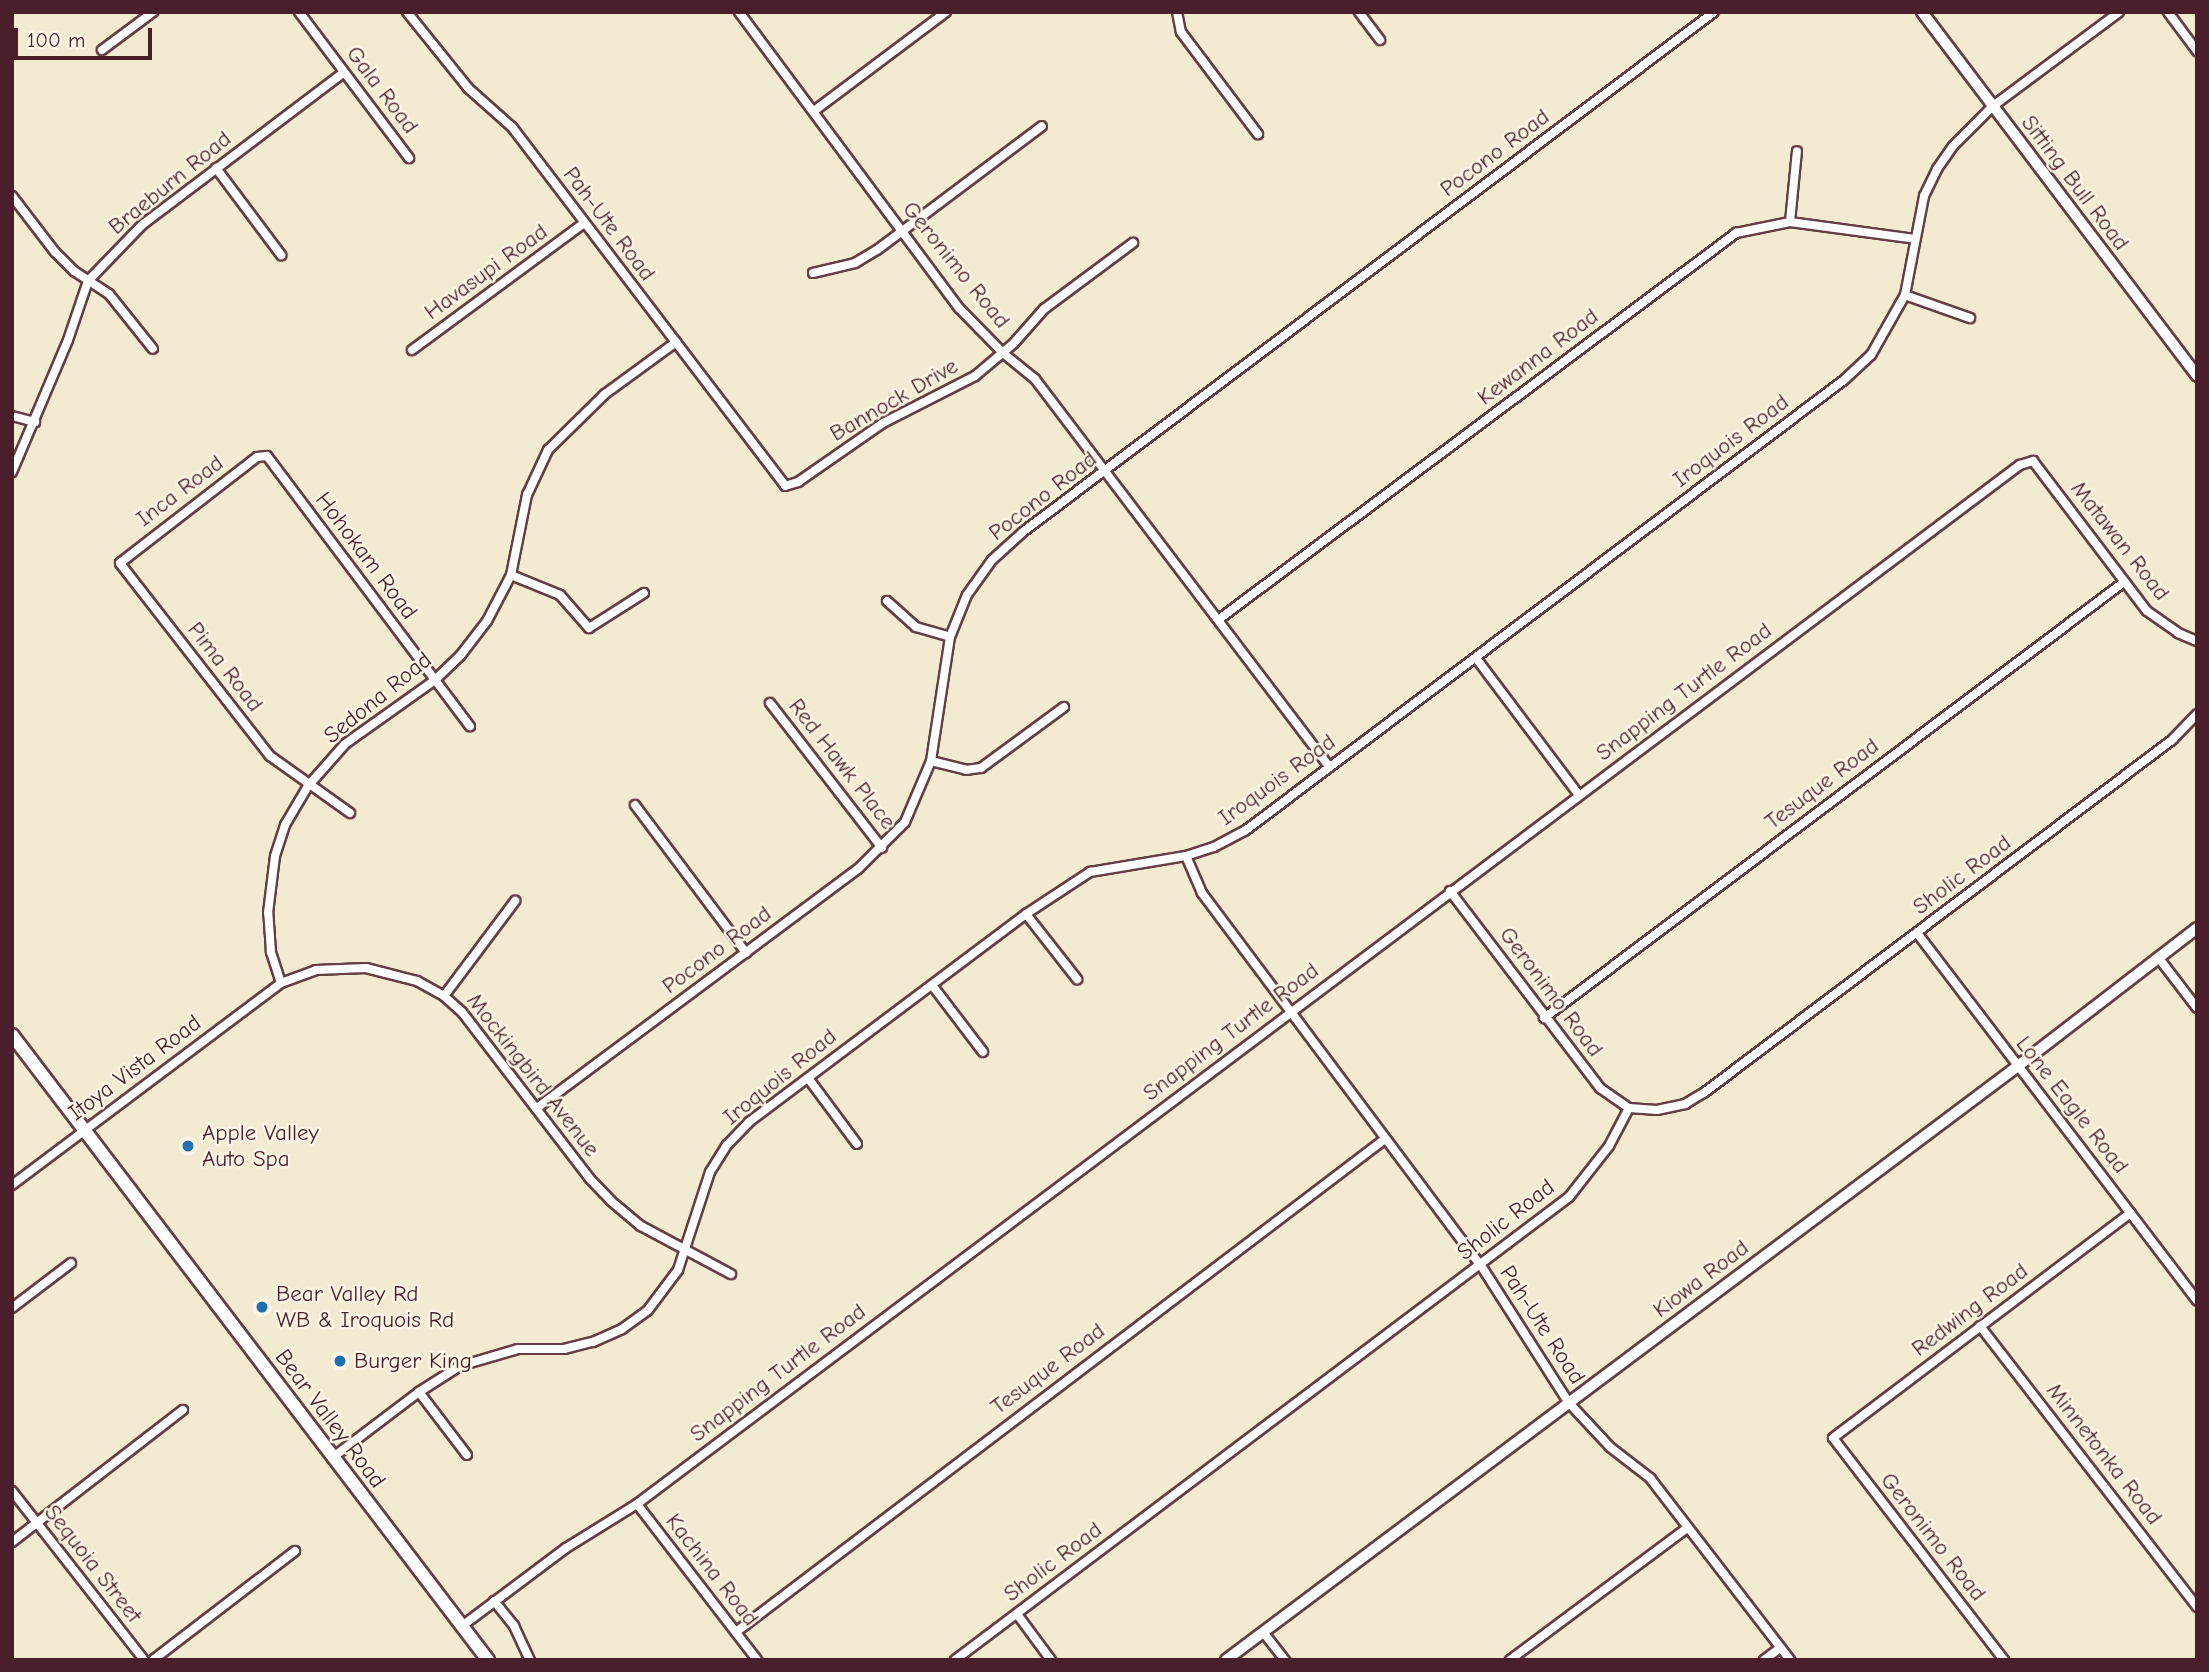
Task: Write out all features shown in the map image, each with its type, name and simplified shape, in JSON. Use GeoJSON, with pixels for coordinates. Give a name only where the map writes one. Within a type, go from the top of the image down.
{"type":"FeatureCollection","features":[{"type":"Feature","properties":{"kind":"main road","name":"Bear Valley Road"},"geometry":{"type":"LineString","coordinates":[[12,1035],[488,1660]]}},
{"type":"Feature","properties":{"kind":"street"},"geometry":{"type":"LineString","coordinates":[[102,50],[153,12]]}},
{"type":"Feature","properties":{"kind":"street","name":"Gala Road"},"geometry":{"type":"LineString","coordinates":[[299,12],[409,158]]}},
{"type":"Feature","properties":{"kind":"street","name":"Pah-Ute Road"},"geometry":{"type":"LineString","coordinates":[[407,12],[468,89],[512,127],[770,469]]}},
{"type":"Feature","properties":{"kind":"street","name":"Geronimo Road"},"geometry":{"type":"LineString","coordinates":[[739,12],[959,308],[1003,353],[1035,379],[1330,767]]}},
{"type":"Feature","properties":{"kind":"street"},"geometry":{"type":"LineString","coordinates":[[814,111],[946,12]]}},
{"type":"Feature","properties":{"kind":"street"},"geometry":{"type":"LineString","coordinates":[[1177,12],[1181,32],[1258,134]]}},
{"type":"Feature","properties":{"kind":"street"},"geometry":{"type":"LineString","coordinates":[[1359,12],[1380,40]]}},
{"type":"Feature","properties":{"kind":"street","name":"Pocono Road"},"geometry":{"type":"LineString","coordinates":[[537,1108],[882,848],[905,822],[931,761],[950,637],[967,596],[992,561],[1024,531],[1714,12]]}},
{"type":"Feature","properties":{"kind":"street","name":"Sitting Bull Road"},"geometry":{"type":"LineString","coordinates":[[1922,12],[2197,376]]}},
{"type":"Feature","properties":{"kind":"street","name":"Iroquois Road"},"geometry":{"type":"LineString","coordinates":[[332,1458],[419,1392],[473,1361],[518,1349],[564,1349],[593,1342],[622,1329],[648,1310],[667,1288],[685,1252],[710,1172],[727,1145],[749,1122],[1026,914],[1090,872],[1185,856],[1214,848],[1246,830],[1844,380],[1871,355],[1905,295],[1924,196],[1937,169],[1972,124],[2119,12]]}},
{"type":"Feature","properties":{"kind":"street"},"geometry":{"type":"LineString","coordinates":[[2168,12],[2197,51]]}},
{"type":"Feature","properties":{"kind":"street","name":"Braeburn Road"},"geometry":{"type":"LineString","coordinates":[[12,472],[35,422],[88,281],[142,225],[344,72]]}},
{"type":"Feature","properties":{"kind":"street"},"geometry":{"type":"LineString","coordinates":[[813,273],[855,263],[902,232],[1042,127]]}},
{"type":"Feature","properties":{"kind":"street"},"geometry":{"type":"LineString","coordinates":[[1790,222],[1797,151]]}},
{"type":"Feature","properties":{"kind":"street"},"geometry":{"type":"LineString","coordinates":[[216,168],[281,255]]}},
{"type":"Feature","properties":{"kind":"street"},"geometry":{"type":"LineString","coordinates":[[12,196],[55,253],[88,281],[109,294],[153,349]]}},
{"type":"Feature","properties":{"kind":"street","name":"Kewanna Road"},"geometry":{"type":"LineString","coordinates":[[1219,620],[1736,233],[1790,222],[1915,239]]}},
{"type":"Feature","properties":{"kind":"street","name":"Havasupi Road"},"geometry":{"type":"LineString","coordinates":[[412,350],[583,224]]}},
{"type":"Feature","properties":{"kind":"street"},"geometry":{"type":"LineString","coordinates":[[1003,353],[1044,309],[1133,243]]}},
{"type":"Feature","properties":{"kind":"street"},"geometry":{"type":"LineString","coordinates":[[1905,295],[1970,318]]}},
{"type":"Feature","properties":{"kind":"street","name":"Sedona Road"},"geometry":{"type":"LineString","coordinates":[[281,983],[271,952],[268,913],[274,867],[285,825],[308,786],[345,744],[435,680],[460,656],[487,621],[511,575],[527,495],[548,450],[605,394],[676,342]]}},
{"type":"Feature","properties":{"kind":"street","name":"Bannock Drive"},"geometry":{"type":"LineString","coordinates":[[770,469],[785,486],[798,482],[847,446],[975,376],[1003,353]]}},
{"type":"Feature","properties":{"kind":"street"},"geometry":{"type":"LineString","coordinates":[[12,416],[35,422]]}},
{"type":"Feature","properties":{"kind":"street","name":"Inca Road"},"geometry":{"type":"LineString","coordinates":[[120,563],[257,457],[267,456]]}},
{"type":"Feature","properties":{"kind":"street","name":"Hohokam Road"},"geometry":{"type":"LineString","coordinates":[[267,456],[470,726]]}},
{"type":"Feature","properties":{"kind":"street","name":"Matawan Road"},"geometry":{"type":"LineString","coordinates":[[2020,464],[2033,461],[2147,611],[2178,633],[2197,641]]}},
{"type":"Feature","properties":{"kind":"street","name":"Snapping Turtle Road"},"geometry":{"type":"LineString","coordinates":[[462,1626],[566,1548],[637,1504],[2020,464]]}},
{"type":"Feature","properties":{"kind":"street","name":"Pima Road"},"geometry":{"type":"LineString","coordinates":[[120,563],[270,756],[308,786],[350,813]]}},
{"type":"Feature","properties":{"kind":"street"},"geometry":{"type":"LineString","coordinates":[[511,575],[560,595],[589,628],[644,593]]}},
{"type":"Feature","properties":{"kind":"street","name":"Tesuque Road"},"geometry":{"type":"LineString","coordinates":[[1544,1017],[2124,582]]}},
{"type":"Feature","properties":{"kind":"street"},"geometry":{"type":"LineString","coordinates":[[887,601],[916,627],[950,637]]}},
{"type":"Feature","properties":{"kind":"street"},"geometry":{"type":"LineString","coordinates":[[1476,658],[1578,795]]}},
{"type":"Feature","properties":{"kind":"street","name":"Red Hawk Place"},"geometry":{"type":"LineString","coordinates":[[771,703],[882,848]]}},
{"type":"Feature","properties":{"kind":"street"},"geometry":{"type":"LineString","coordinates":[[931,761],[966,771],[981,768],[1064,707]]}},
{"type":"Feature","properties":{"kind":"street","name":"Sholic Road"},"geometry":{"type":"LineString","coordinates":[[955,1660],[1569,1197],[1609,1146],[1629,1108],[1657,1110],[1685,1104],[1705,1092],[2172,740],[2197,714]]}},
{"type":"Feature","properties":{"kind":"street"},"geometry":{"type":"LineString","coordinates":[[635,805],[746,953]]}},
{"type":"Feature","properties":{"kind":"street","name":"Pah-Ute Road"},"geometry":{"type":"LineString","coordinates":[[1185,856],[1202,893],[1480,1264],[1569,1403],[1610,1447],[1650,1478],[1790,1660]]}},
{"type":"Feature","properties":{"kind":"street","name":"Geronimo Road"},"geometry":{"type":"LineString","coordinates":[[1450,891],[1600,1088],[1629,1108]]}},
{"type":"Feature","properties":{"kind":"street"},"geometry":{"type":"LineString","coordinates":[[444,996],[515,901]]}},
{"type":"Feature","properties":{"kind":"street"},"geometry":{"type":"LineString","coordinates":[[1026,914],[1077,979]]}},
{"type":"Feature","properties":{"kind":"street","name":"Kiowa Road"},"geometry":{"type":"LineString","coordinates":[[1226,1660],[2018,1066],[2197,928]]}},
{"type":"Feature","properties":{"kind":"street","name":"Lone Eagle Road"},"geometry":{"type":"LineString","coordinates":[[1917,933],[2197,1300]]}},
{"type":"Feature","properties":{"kind":"street"},"geometry":{"type":"LineString","coordinates":[[2158,957],[2197,1007]]}},
{"type":"Feature","properties":{"kind":"street","name":"Mockingbird Avenue"},"geometry":{"type":"LineString","coordinates":[[281,983],[316,970],[366,968],[417,981],[444,996],[463,1012],[590,1179],[611,1201],[641,1226],[685,1252],[731,1274]]}},
{"type":"Feature","properties":{"kind":"street","name":"Itoya Vista Road"},"geometry":{"type":"LineString","coordinates":[[12,1185],[281,983]]}},
{"type":"Feature","properties":{"kind":"street"},"geometry":{"type":"LineString","coordinates":[[932,985],[983,1052]]}},
{"type":"Feature","properties":{"kind":"street"},"geometry":{"type":"LineString","coordinates":[[808,1078],[857,1144]]}},
{"type":"Feature","properties":{"kind":"street","name":"Tesuque Road"},"geometry":{"type":"LineString","coordinates":[[736,1632],[1385,1139]]}},
{"type":"Feature","properties":{"kind":"street","name":"Redwing Road"},"geometry":{"type":"LineString","coordinates":[[1833,1438],[2131,1213]]}},
{"type":"Feature","properties":{"kind":"street"},"geometry":{"type":"LineString","coordinates":[[12,1308],[71,1263]]}},
{"type":"Feature","properties":{"kind":"street","name":"Minnetonka Road"},"geometry":{"type":"LineString","coordinates":[[1980,1326],[2197,1607]]}},
{"type":"Feature","properties":{"kind":"street"},"geometry":{"type":"LineString","coordinates":[[419,1392],[467,1455]]}},
{"type":"Feature","properties":{"kind":"street"},"geometry":{"type":"LineString","coordinates":[[12,1542],[183,1410]]}},
{"type":"Feature","properties":{"kind":"street","name":"Geronimo Road"},"geometry":{"type":"LineString","coordinates":[[1833,1438],[2004,1660]]}},
{"type":"Feature","properties":{"kind":"street","name":"Sequoia Street"},"geometry":{"type":"LineString","coordinates":[[12,1491],[144,1660]]}},
{"type":"Feature","properties":{"kind":"street","name":"Kachina Road"},"geometry":{"type":"LineString","coordinates":[[637,1504],[757,1660]]}},
{"type":"Feature","properties":{"kind":"street"},"geometry":{"type":"LineString","coordinates":[[1510,1660],[1688,1528]]}},
{"type":"Feature","properties":{"kind":"street"},"geometry":{"type":"LineString","coordinates":[[153,1660],[295,1551]]}},
{"type":"Feature","properties":{"kind":"street"},"geometry":{"type":"LineString","coordinates":[[494,1601],[514,1626],[530,1660]]}},
{"type":"Feature","properties":{"kind":"street"},"geometry":{"type":"LineString","coordinates":[[1017,1614],[1051,1660]]}},
{"type":"Feature","properties":{"kind":"street"},"geometry":{"type":"LineString","coordinates":[[1263,1632],[1285,1660]]}},
{"type":"Feature","properties":{"kind":"street"},"geometry":{"type":"LineString","coordinates":[[1764,1660],[1780,1648]]}},
{"type":"Feature","properties":{"kind":"place","name":"Apple Valley Auto Spa"},"geometry":{"type":"Point","coordinates":[188,1146]}},
{"type":"Feature","properties":{"kind":"place","name":"Bear Valley Rd WB & Iroquois Rd"},"geometry":{"type":"Point","coordinates":[262,1307]}},
{"type":"Feature","properties":{"kind":"place","name":"Burger King"},"geometry":{"type":"Point","coordinates":[340,1361]}}]}
